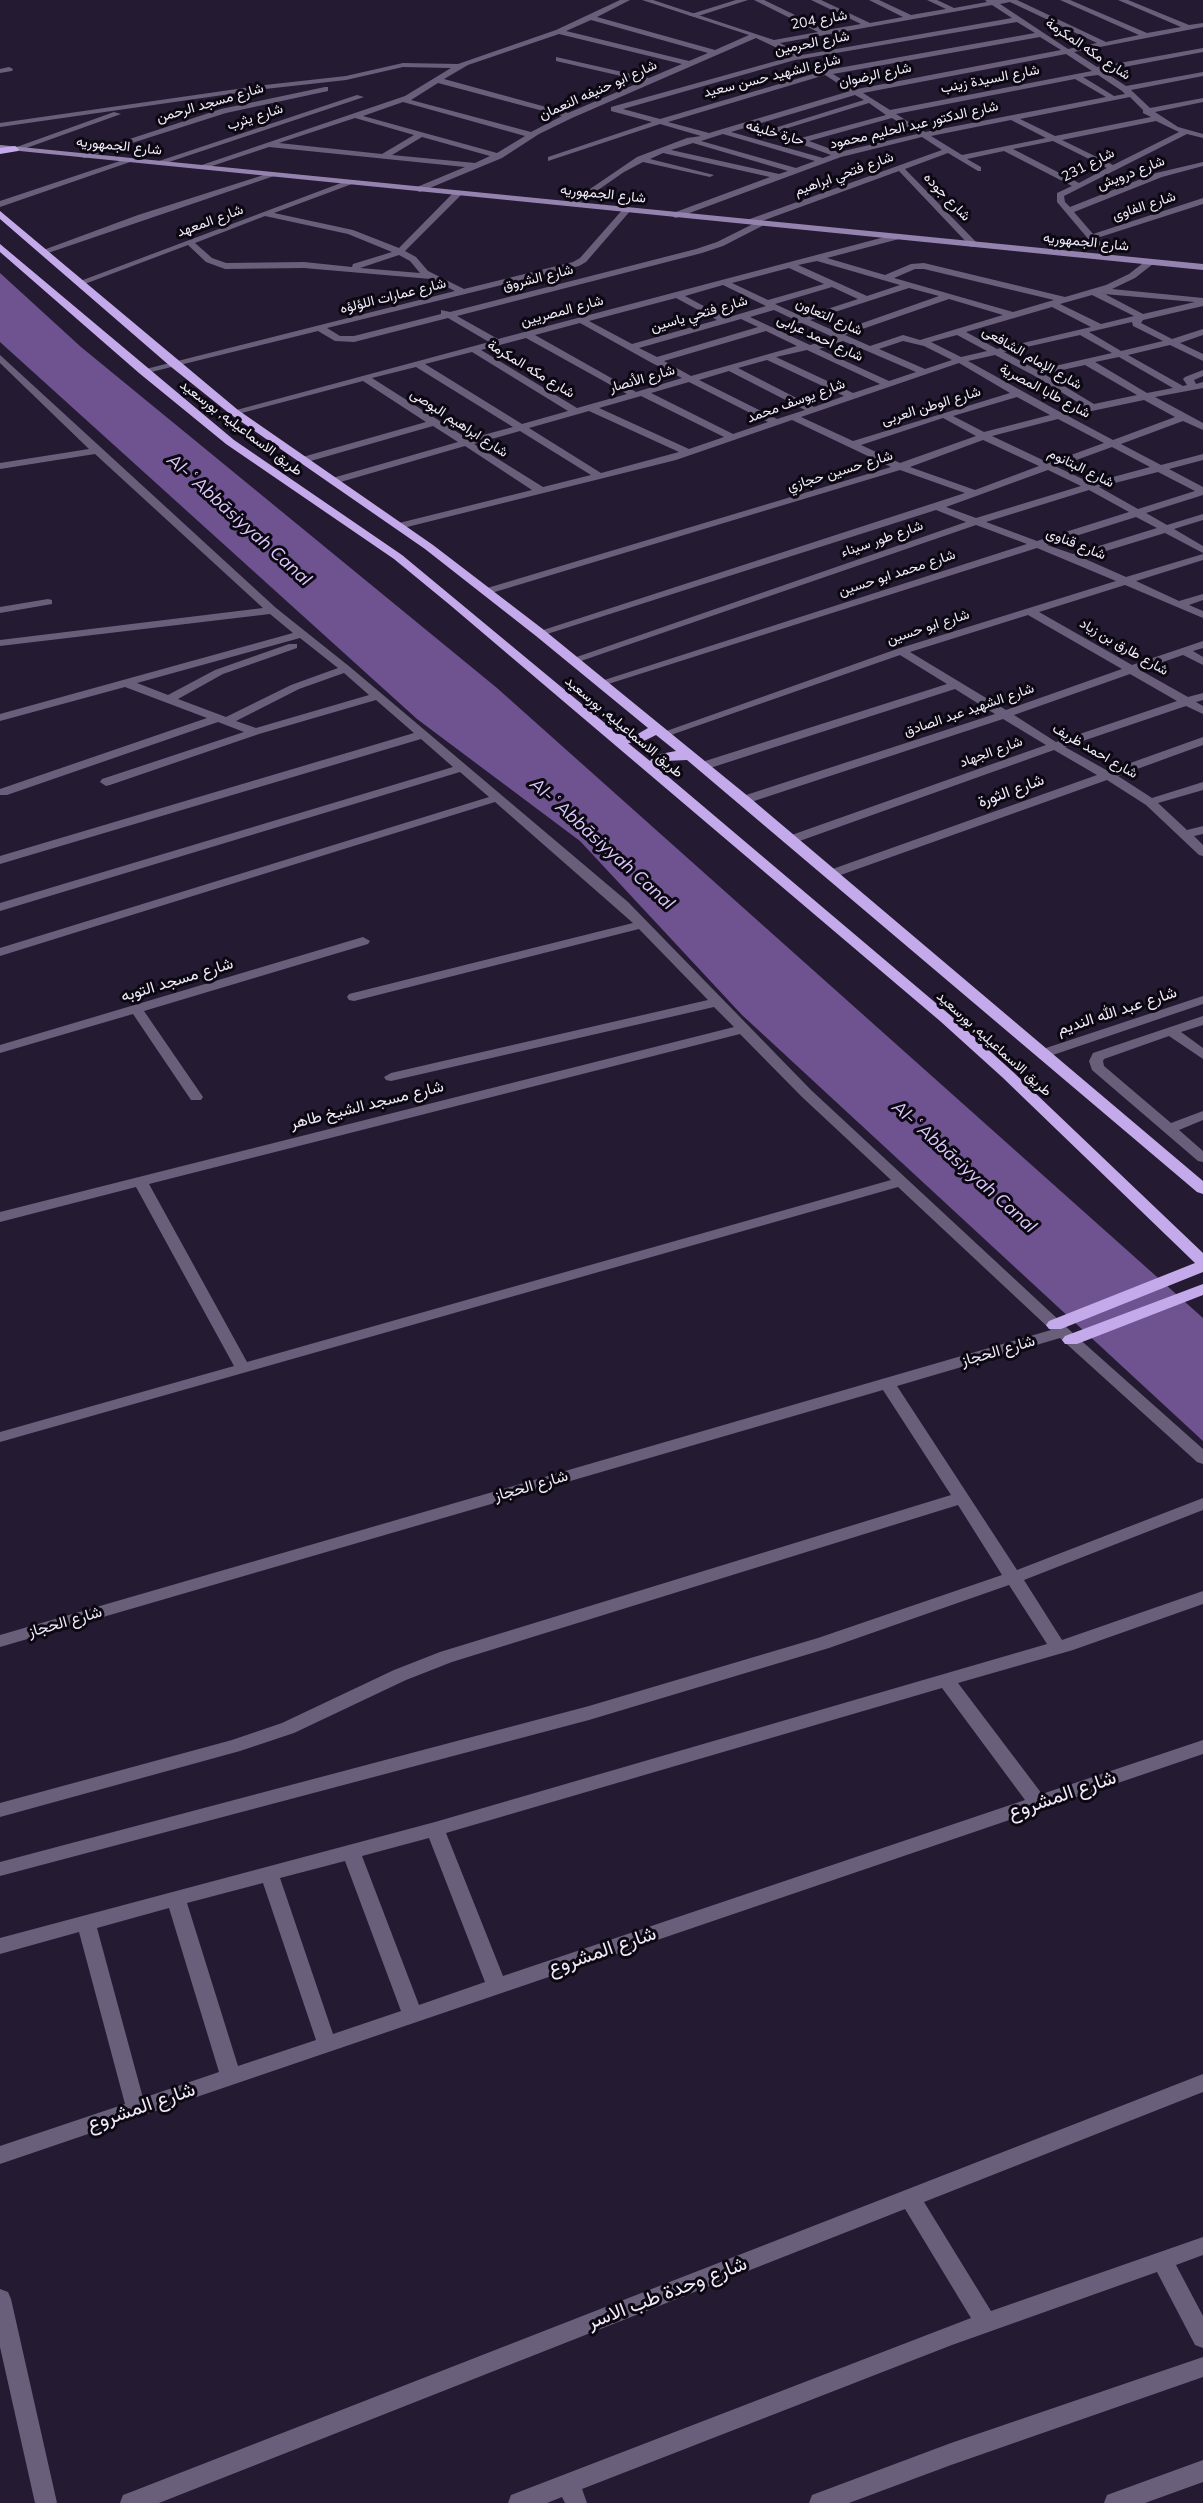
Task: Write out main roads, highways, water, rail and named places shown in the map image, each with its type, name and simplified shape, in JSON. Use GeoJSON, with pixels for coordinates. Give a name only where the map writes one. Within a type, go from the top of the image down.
{"type":"FeatureCollection","features":[{"type":"Feature","properties":{"kind":"highway"},"geometry":{"type":"LineString","coordinates":[[0,151],[15,149]]}},
{"type":"Feature","properties":{"kind":"highway","name":"طريق الاسماعيليه, بورسعيد"},"geometry":{"type":"LineString","coordinates":[[0,214],[174,364],[234,412],[399,526],[488,591],[574,660],[744,800],[1203,1189]]}},
{"type":"Feature","properties":{"kind":"highway","name":"طريق الاسماعيليه, بورسعيد"},"geometry":{"type":"LineString","coordinates":[[0,247],[143,371],[260,464],[427,579],[998,1066],[1203,1264]]}},
{"type":"Feature","properties":{"kind":"highway"},"geometry":{"type":"LineString","coordinates":[[613,738],[637,740],[660,731]]}},
{"type":"Feature","properties":{"kind":"highway"},"geometry":{"type":"LineString","coordinates":[[649,769],[655,761],[667,756],[691,756]]}},
{"type":"Feature","properties":{"kind":"highway"},"geometry":{"type":"LineString","coordinates":[[1198,1291],[1066,1331],[1203,1264]]}},
{"type":"Feature","properties":{"kind":"main road","name":"شارع الجمهوريه"},"geometry":{"type":"LineString","coordinates":[[0,147],[1202,267]]}},
{"type":"Feature","properties":{"kind":"water","name":"Al-ʿAbbāsiyyah Canal"},"geometry":{"type":"Polygon","coordinates":[[[0,273],[81,347],[497,688],[1203,1318],[1203,1441],[742,1015],[580,841],[417,719],[0,342],[0,273]]]}}]}
